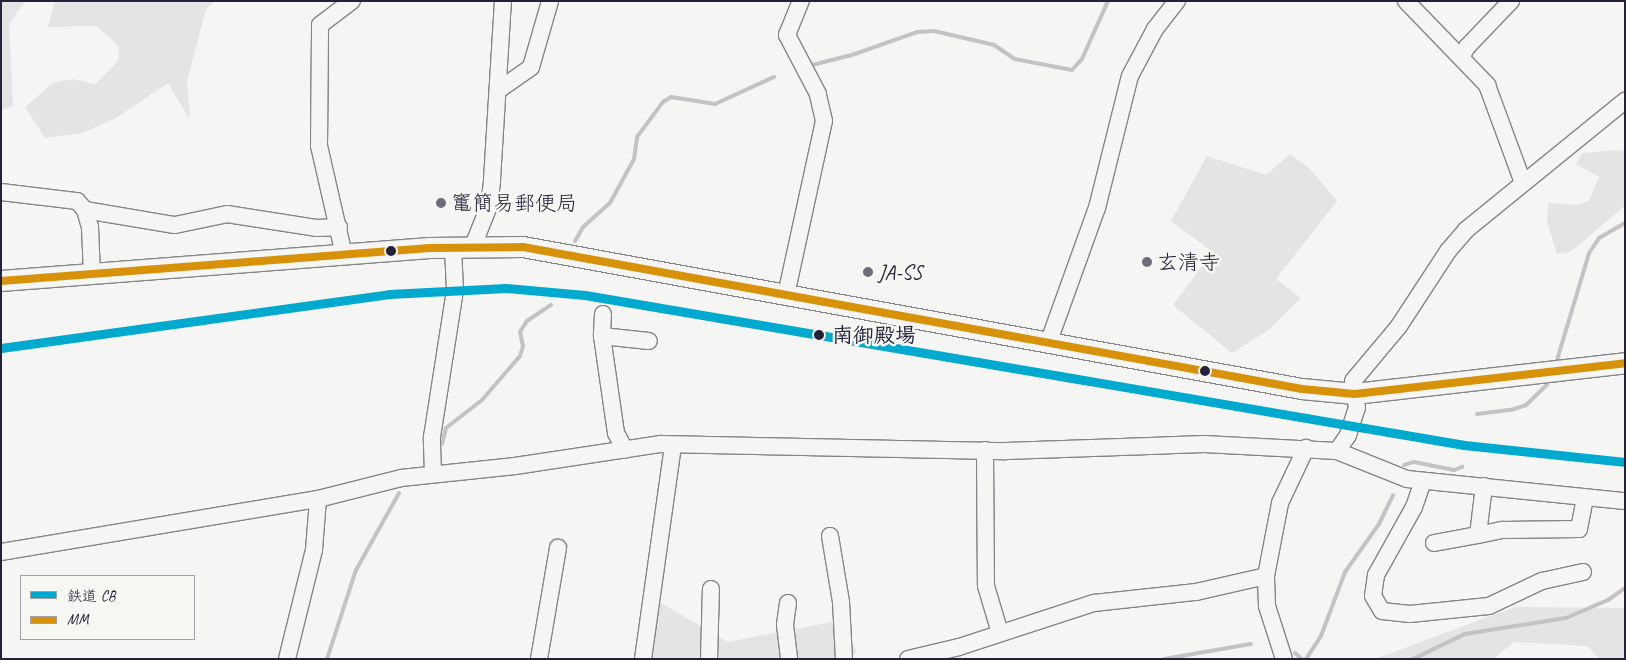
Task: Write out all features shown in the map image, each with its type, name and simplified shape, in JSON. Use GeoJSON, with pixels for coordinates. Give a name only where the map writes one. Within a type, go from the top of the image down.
{"type":"FeatureCollection","features":[{"type":"Feature","properties":{"kind":"main road"},"geometry":{"type":"LineString","coordinates":[[1,281],[463,246],[523,247],[1302,389],[1355,394],[1625,363]]}},
{"type":"Feature","properties":{"kind":"street"},"geometry":{"type":"LineString","coordinates":[[344,255],[319,146],[320,24],[352,1]]}},
{"type":"Feature","properties":{"kind":"street"},"geometry":{"type":"LineString","coordinates":[[433,473],[432,437],[463,246],[488,206],[500,89],[503,1]]}},
{"type":"Feature","properties":{"kind":"street"},"geometry":{"type":"LineString","coordinates":[[500,89],[531,67],[550,1]]}},
{"type":"Feature","properties":{"kind":"street"},"geometry":{"type":"LineString","coordinates":[[786,295],[824,121],[818,94],[788,35],[801,1]]}},
{"type":"Feature","properties":{"kind":"street"},"geometry":{"type":"LineString","coordinates":[[1049,342],[1098,208],[1130,76],[1155,29],[1177,1]]}},
{"type":"Feature","properties":{"kind":"street"},"geometry":{"type":"LineString","coordinates":[[1462,57],[1467,47],[1511,1]]}},
{"type":"Feature","properties":{"kind":"street"},"geometry":{"type":"LineString","coordinates":[[1408,2],[1487,85],[1523,183]]}},
{"type":"Feature","properties":{"kind":"street"},"geometry":{"type":"LineString","coordinates":[[1337,451],[1348,435],[1356,408],[1353,381],[1399,326],[1448,251],[1466,230],[1625,101]]}},
{"type":"Feature","properties":{"kind":"street"},"geometry":{"type":"LineString","coordinates":[[1,192],[61,197],[77,201],[85,210],[90,228],[92,274]]}},
{"type":"Feature","properties":{"kind":"street"},"geometry":{"type":"LineString","coordinates":[[85,210],[175,225],[227,214],[316,228],[339,227]]}},
{"type":"Feature","properties":{"kind":"street"},"geometry":{"type":"LineString","coordinates":[[604,314],[602,336],[616,433],[625,450]]}},
{"type":"Feature","properties":{"kind":"street"},"geometry":{"type":"LineString","coordinates":[[602,336],[649,341]]}},
{"type":"Feature","properties":{"kind":"street"},"geometry":{"type":"LineString","coordinates":[[1,552],[318,499],[401,478],[673,445],[985,450],[1204,444],[1306,448],[1337,451],[1407,479],[1625,501]]}},
{"type":"Feature","properties":{"kind":"street"},"geometry":{"type":"LineString","coordinates":[[643,659],[673,445]]}},
{"type":"Feature","properties":{"kind":"street"},"geometry":{"type":"LineString","coordinates":[[1284,659],[1266,606],[1266,576],[1280,503],[1306,448]]}},
{"type":"Feature","properties":{"kind":"street"},"geometry":{"type":"LineString","coordinates":[[985,450],[986,586],[1000,633]]}},
{"type":"Feature","properties":{"kind":"street"},"geometry":{"type":"LineString","coordinates":[[1423,481],[1414,508],[1376,575],[1372,596],[1382,611],[1410,614],[1489,606],[1542,581],[1582,572]]}},
{"type":"Feature","properties":{"kind":"street"},"geometry":{"type":"LineString","coordinates":[[1478,535],[1484,486]]}},
{"type":"Feature","properties":{"kind":"street"},"geometry":{"type":"LineString","coordinates":[[1434,543],[1502,530],[1579,529],[1585,498]]}},
{"type":"Feature","properties":{"kind":"street"},"geometry":{"type":"LineString","coordinates":[[287,659],[314,550],[318,499]]}},
{"type":"Feature","properties":{"kind":"street"},"geometry":{"type":"LineString","coordinates":[[830,536],[841,602],[844,659]]}},
{"type":"Feature","properties":{"kind":"street"},"geometry":{"type":"LineString","coordinates":[[538,659],[558,548]]}},
{"type":"Feature","properties":{"kind":"street"},"geometry":{"type":"LineString","coordinates":[[908,659],[961,653],[1000,633],[1094,603],[1196,592],[1266,576]]}},
{"type":"Feature","properties":{"kind":"street"},"geometry":{"type":"LineString","coordinates":[[709,659],[710,590]]}},
{"type":"Feature","properties":{"kind":"street"},"geometry":{"type":"LineString","coordinates":[[788,603],[785,625],[788,659]]}},
{"type":"Feature","properties":{"kind":"shaded area"},"geometry":{"type":"Polygon","coordinates":[[[1,1],[25,1],[9,24],[13,106],[1,110],[1,1]]]}},
{"type":"Feature","properties":{"kind":"shaded area"},"geometry":{"type":"Polygon","coordinates":[[[55,1],[215,1],[206,9],[187,81],[190,120],[168,83],[116,118],[83,133],[45,138],[25,107],[53,83],[73,79],[95,84],[118,61],[119,46],[96,26],[48,27],[55,1]]]}},
{"type":"Feature","properties":{"kind":"shaded area"},"geometry":{"type":"Polygon","coordinates":[[[1625,151],[1625,206],[1570,252],[1557,254],[1547,222],[1548,203],[1577,205],[1589,201],[1599,177],[1576,164],[1582,153],[1625,151]]]}},
{"type":"Feature","properties":{"kind":"shaded area"},"geometry":{"type":"Polygon","coordinates":[[[1290,154],[1310,169],[1337,201],[1276,279],[1301,298],[1269,330],[1232,353],[1173,305],[1213,252],[1171,221],[1207,156],[1266,175],[1290,154]]]}},
{"type":"Feature","properties":{"kind":"shaded area"},"geometry":{"type":"Polygon","coordinates":[[[653,598],[728,642],[832,622],[857,651],[852,659],[646,659],[653,598]]]}},
{"type":"Feature","properties":{"kind":"shaded area"},"geometry":{"type":"Polygon","coordinates":[[[1515,607],[1625,608],[1625,659],[1599,659],[1588,646],[1514,642],[1493,659],[1375,659],[1515,607]]]}},
{"type":"Feature","properties":{"kind":"waterway"},"geometry":{"type":"LineString","coordinates":[[812,65],[849,56],[917,32],[934,31],[994,45],[1015,59],[1072,70],[1082,59],[1108,1]]}},
{"type":"Feature","properties":{"kind":"waterway"},"geometry":{"type":"LineString","coordinates":[[575,241],[583,227],[610,203],[634,159],[637,137],[663,102],[671,97],[715,104],[774,77]]}},
{"type":"Feature","properties":{"kind":"waterway"},"geometry":{"type":"LineString","coordinates":[[1557,360],[1589,253],[1599,238],[1625,223]]}},
{"type":"Feature","properties":{"kind":"waterway"},"geometry":{"type":"LineString","coordinates":[[442,444],[446,428],[482,400],[520,356],[523,346],[520,332],[527,321],[551,305]]}},
{"type":"Feature","properties":{"kind":"waterway"},"geometry":{"type":"LineString","coordinates":[[1477,414],[1511,410],[1526,405],[1547,385]]}},
{"type":"Feature","properties":{"kind":"waterway"},"geometry":{"type":"LineString","coordinates":[[1404,465],[1414,462],[1454,470],[1462,467]]}},
{"type":"Feature","properties":{"kind":"waterway"},"geometry":{"type":"LineString","coordinates":[[327,659],[356,570],[399,493]]}},
{"type":"Feature","properties":{"kind":"waterway"},"geometry":{"type":"LineString","coordinates":[[1306,659],[1321,636],[1345,572],[1379,524],[1393,495]]}},
{"type":"Feature","properties":{"kind":"waterway"},"geometry":{"type":"LineString","coordinates":[[1413,659],[1465,634],[1566,618],[1608,600],[1625,588]]}},
{"type":"Feature","properties":{"kind":"waterway"},"geometry":{"type":"LineString","coordinates":[[1164,659],[1251,644]]}},
{"type":"Feature","properties":{"kind":"waterway"},"geometry":{"type":"LineString","coordinates":[[1295,653],[1302,659]]}},
{"type":"Feature","properties":{"kind":"rail line","name":"CB"},"geometry":{"type":"LineString","coordinates":[[1,348],[389,294],[506,288],[585,295],[1464,445],[1625,462]]}},
{"type":"Feature","properties":{"kind":"transit line","name":"MM"},"geometry":{"type":"LineString","coordinates":[[1,281],[430,248],[523,247],[1302,389],[1355,394],[1625,363]]}},
{"type":"Feature","properties":{"kind":"place","name":"竃簡易郵便局"},"geometry":{"type":"Point","coordinates":[441,203]}},
{"type":"Feature","properties":{"kind":"place","name":"玄清寺"},"geometry":{"type":"Point","coordinates":[1147,262]}},
{"type":"Feature","properties":{"kind":"place","name":"JA-SS"},"geometry":{"type":"Point","coordinates":[868,272]}},
{"type":"Feature","properties":{"kind":"place","name":"南御殿場"},"geometry":{"type":"Point","coordinates":[819,335]}}]}
